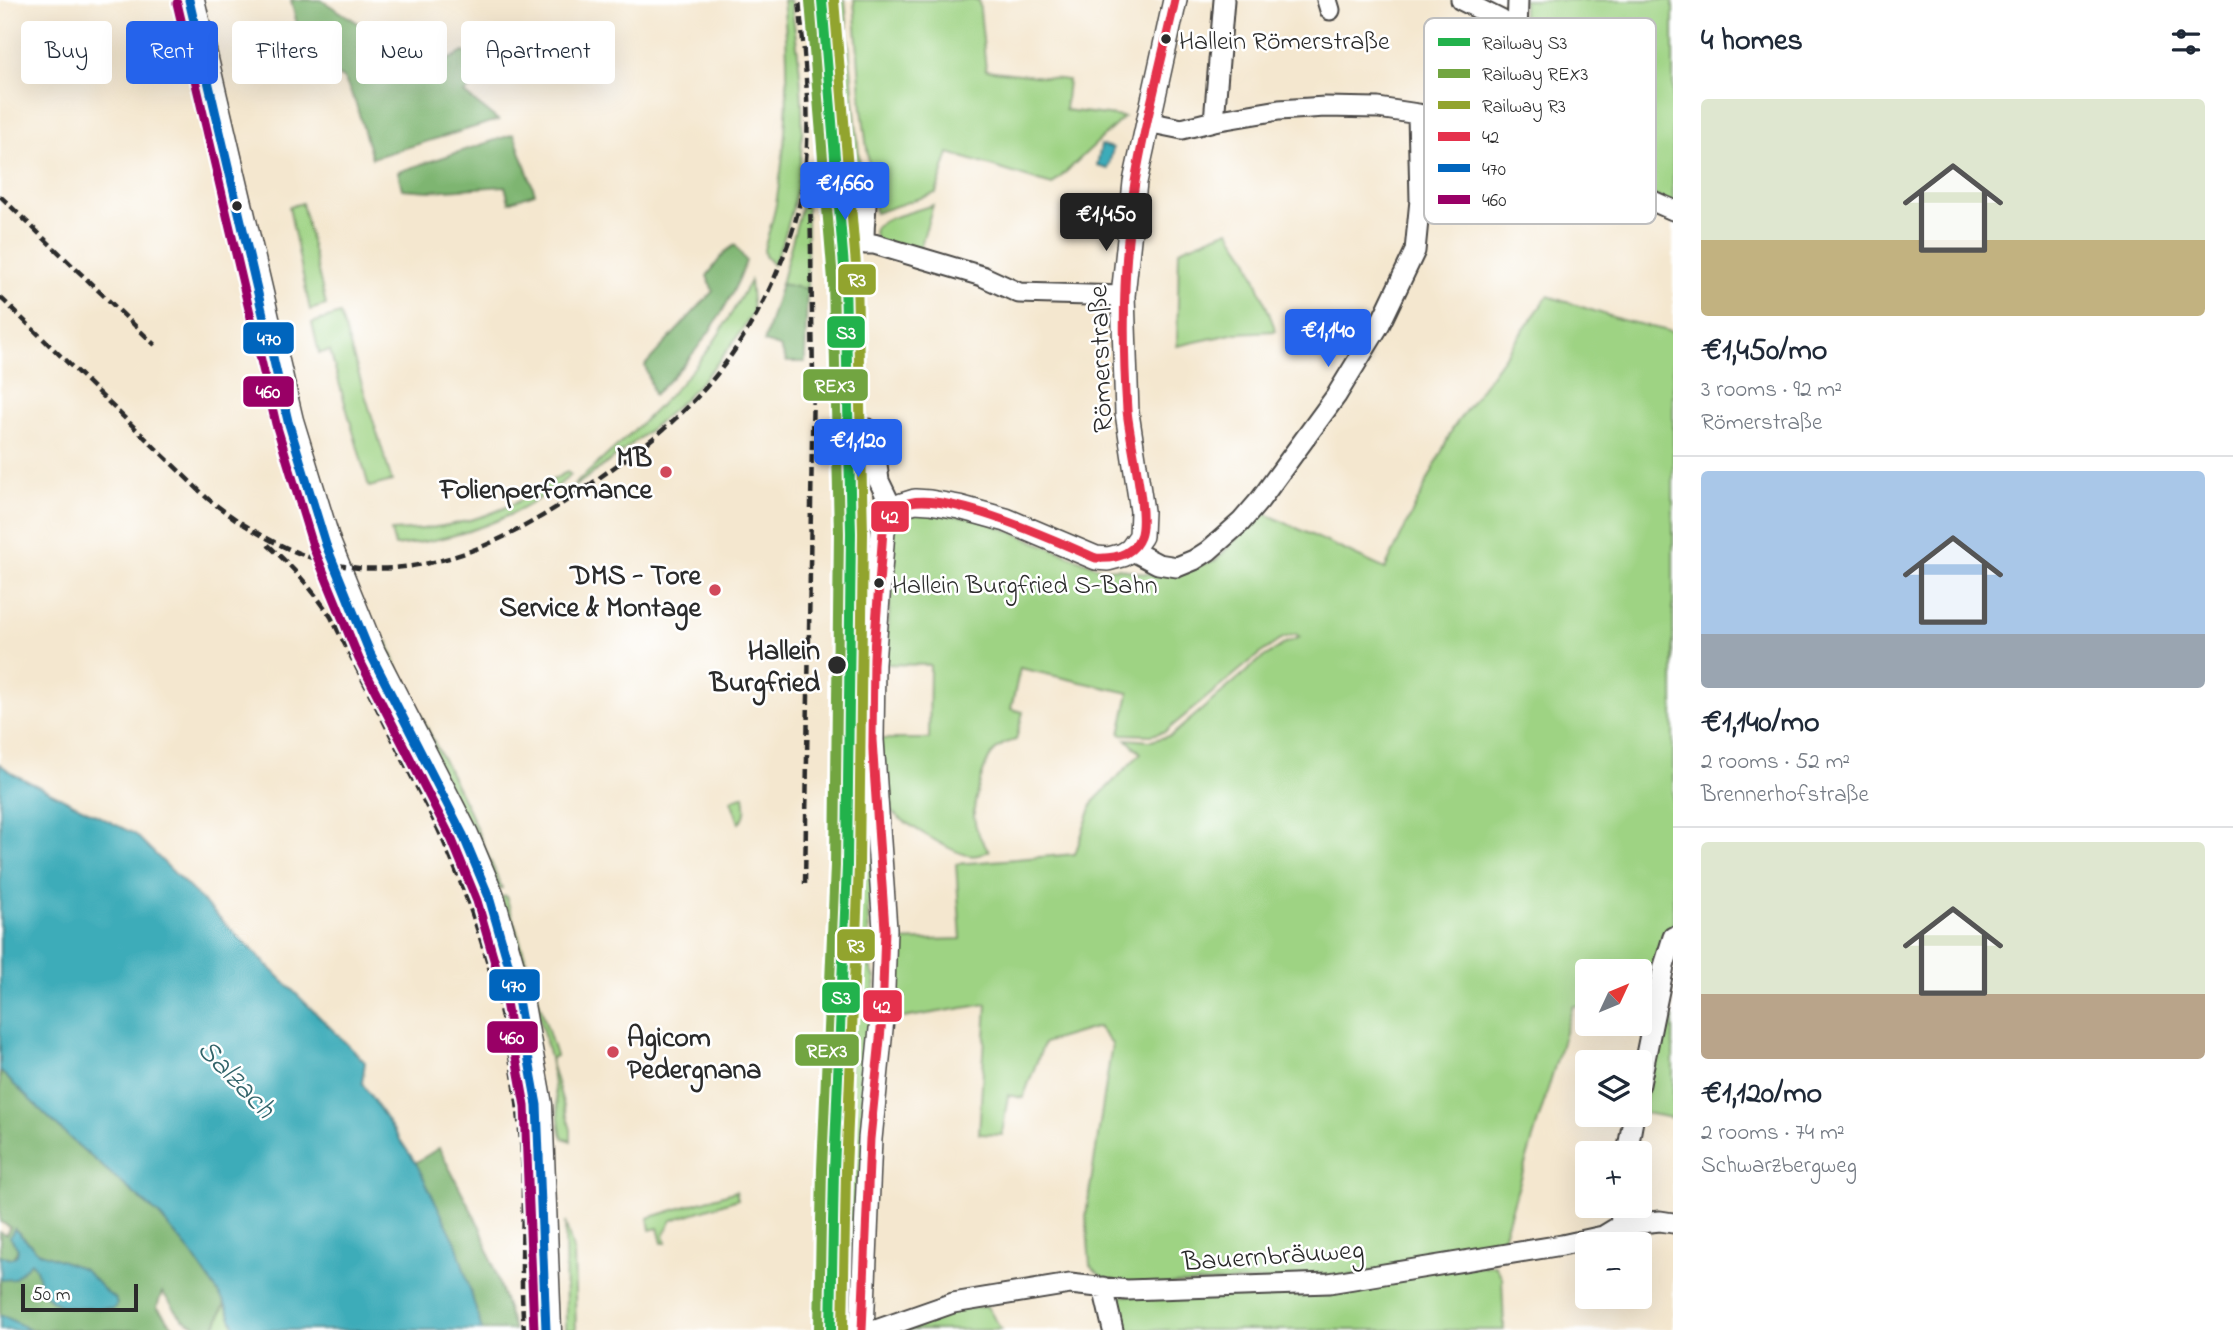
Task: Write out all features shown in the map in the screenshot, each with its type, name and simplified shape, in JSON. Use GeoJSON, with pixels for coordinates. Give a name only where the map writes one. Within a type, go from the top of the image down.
{"type":"FeatureCollection","features":[{"type":"Feature","properties":{"kind":"main road"},"geometry":{"type":"LineString","coordinates":[[189,0],[288,421],[329,554],[370,653],[463,835],[489,897],[517,994],[537,1105],[546,1330]]}},
{"type":"Feature","properties":{"kind":"street","name":"Römerstraße"},"geometry":{"type":"LineString","coordinates":[[1132,550],[1141,536],[1142,511],[1127,413],[1123,296],[1135,182],[1146,121],[1175,0]]}},
{"type":"Feature","properties":{"kind":"street"},"geometry":{"type":"LineString","coordinates":[[1214,121],[1224,0]]}},
{"type":"Feature","properties":{"kind":"street"},"geometry":{"type":"LineString","coordinates":[[1461,0],[1497,18]]}},
{"type":"Feature","properties":{"kind":"street"},"geometry":{"type":"LineString","coordinates":[[1517,18],[1518,0]]}},
{"type":"Feature","properties":{"kind":"street"},"geometry":{"type":"LineString","coordinates":[[1146,121],[1182,129],[1279,110],[1325,107],[1378,108],[1424,115]]}},
{"type":"Feature","properties":{"kind":"street"},"geometry":{"type":"LineString","coordinates":[[862,1330],[870,1139],[882,1019],[885,929],[872,740],[873,664],[881,547],[887,519],[902,505],[915,501],[930,502],[1006,520],[1096,558],[1108,559],[1132,550],[1158,564],[1177,567],[1208,551],[1241,522],[1260,500],[1336,396],[1386,312],[1415,251],[1420,200],[1418,114]]}},
{"type":"Feature","properties":{"kind":"street"},"geometry":{"type":"LineString","coordinates":[[866,197],[867,220],[863,232],[865,244],[874,244],[982,276],[1020,293],[1123,296]]}},
{"type":"Feature","properties":{"kind":"street"},"geometry":{"type":"LineString","coordinates":[[1656,203],[1673,211]]}},
{"type":"Feature","properties":{"kind":"street"},"geometry":{"type":"LineString","coordinates":[[868,429],[875,448],[879,481],[894,512]]}},
{"type":"Feature","properties":{"kind":"street"},"geometry":{"type":"LineString","coordinates":[[1647,1050],[1664,966],[1673,937]]}},
{"type":"Feature","properties":{"kind":"street","name":"Bauernbräuweg"},"geometry":{"type":"LineString","coordinates":[[876,1330],[953,1303],[1070,1284],[1127,1290],[1329,1283],[1603,1236],[1618,1218]]}},
{"type":"Feature","properties":{"kind":"street","name":"Bauernbräuweg"},"geometry":{"type":"LineString","coordinates":[[1640,1218],[1673,1223]]}},
{"type":"Feature","properties":{"kind":"street"},"geometry":{"type":"LineString","coordinates":[[1103,1287],[1113,1330]]}},
{"type":"Feature","properties":{"kind":"green space"},"geometry":{"type":"Polygon","coordinates":[[[291,0],[321,0],[356,22],[356,84],[447,84],[447,60],[461,53],[461,84],[478,84],[464,93],[498,120],[372,158],[356,104],[342,77],[342,21],[296,21],[291,0]]]}},
{"type":"Feature","properties":{"kind":"green space"},"geometry":{"type":"Polygon","coordinates":[[[783,0],[790,0],[800,68],[802,134],[794,200],[786,233],[773,265],[765,256],[764,250],[776,204],[786,124],[787,49],[783,0]]]}},
{"type":"Feature","properties":{"kind":"green space"},"geometry":{"type":"Polygon","coordinates":[[[832,0],[845,0],[863,201],[851,215],[848,191],[852,187],[850,171],[846,165],[832,0]]]}},
{"type":"Feature","properties":{"kind":"green space"},"geometry":{"type":"Polygon","coordinates":[[[854,0],[979,0],[986,70],[1068,80],[1065,110],[1124,117],[1052,185],[949,153],[936,193],[875,213],[862,109],[854,0]]]}},
{"type":"Feature","properties":{"kind":"green space"},"geometry":{"type":"Polygon","coordinates":[[[1523,0],[1673,0],[1673,204],[1656,196],[1656,18],[1523,18],[1523,0]]]}},
{"type":"Feature","properties":{"kind":"green space"},"geometry":{"type":"Polygon","coordinates":[[[514,134],[535,193],[509,202],[505,186],[430,191],[402,189],[398,172],[514,134]]]}},
{"type":"Feature","properties":{"kind":"green space"},"geometry":{"type":"Polygon","coordinates":[[[302,203],[326,305],[310,310],[289,207],[302,203]]]}},
{"type":"Feature","properties":{"kind":"green space"},"geometry":{"type":"Polygon","coordinates":[[[807,203],[807,289],[781,284],[802,204],[807,203]]]}},
{"type":"Feature","properties":{"kind":"green space"},"geometry":{"type":"Polygon","coordinates":[[[933,205],[919,252],[878,241],[874,233],[876,226],[885,220],[933,205]]]}},
{"type":"Feature","properties":{"kind":"green space"},"geometry":{"type":"Polygon","coordinates":[[[1229,230],[1247,257],[1276,331],[1236,333],[1177,346],[1179,250],[1229,230]]]}},
{"type":"Feature","properties":{"kind":"green space"},"geometry":{"type":"Polygon","coordinates":[[[735,245],[746,261],[730,298],[696,350],[654,395],[645,365],[713,291],[707,276],[725,252],[735,245]]]}},
{"type":"Feature","properties":{"kind":"green space"},"geometry":{"type":"Polygon","coordinates":[[[750,281],[753,312],[716,364],[674,409],[626,449],[575,486],[661,404],[693,369],[719,334],[750,281]]]}},
{"type":"Feature","properties":{"kind":"green space"},"geometry":{"type":"Polygon","coordinates":[[[781,284],[807,289],[805,362],[787,362],[780,347],[764,342],[781,284]]]}},
{"type":"Feature","properties":{"kind":"green space"},"geometry":{"type":"Polygon","coordinates":[[[1548,296],[1622,320],[1673,332],[1673,922],[1652,992],[1652,959],[1575,959],[1575,1006],[1499,1251],[1333,1278],[1120,1286],[1105,1280],[1090,1265],[1086,1215],[1112,1044],[1098,1027],[1044,1043],[1023,1098],[1008,1095],[1002,1135],[979,1134],[987,1004],[891,1020],[893,941],[961,939],[956,864],[1075,854],[1093,802],[1141,753],[1126,739],[1151,741],[1172,735],[1261,659],[1300,637],[1296,634],[1283,638],[1258,655],[1166,731],[1152,735],[1120,734],[1129,693],[1020,668],[1011,709],[1023,712],[1016,740],[1001,746],[990,758],[975,802],[976,826],[989,851],[976,855],[960,853],[926,835],[886,807],[880,739],[929,739],[930,665],[881,664],[883,630],[888,630],[892,570],[887,568],[893,530],[899,522],[918,512],[977,518],[1103,569],[1119,568],[1139,573],[1169,575],[1216,560],[1262,512],[1385,569],[1453,428],[1548,296]]]}},
{"type":"Feature","properties":{"kind":"green space"},"geometry":{"type":"Polygon","coordinates":[[[340,314],[392,481],[369,487],[330,351],[319,353],[312,323],[340,314]]]}},
{"type":"Feature","properties":{"kind":"green space"},"geometry":{"type":"Polygon","coordinates":[[[567,472],[571,475],[552,490],[511,515],[467,532],[395,546],[391,531],[439,527],[500,510],[567,472]]]}},
{"type":"Feature","properties":{"kind":"green space"},"geometry":{"type":"Polygon","coordinates":[[[382,634],[385,643],[388,642],[410,695],[406,697],[378,636],[382,634]]]}},
{"type":"Feature","properties":{"kind":"green space"},"geometry":{"type":"Polygon","coordinates":[[[862,646],[865,647],[874,895],[868,905],[870,967],[875,978],[854,1330],[843,1330],[844,1177],[855,964],[862,646]]]}},
{"type":"Feature","properties":{"kind":"green space"},"geometry":{"type":"Polygon","coordinates":[[[414,702],[468,809],[502,888],[498,890],[410,704],[414,702]]]}},
{"type":"Feature","properties":{"kind":"green space"},"geometry":{"type":"Polygon","coordinates":[[[744,795],[745,813],[739,823],[731,800],[744,795]]]}},
{"type":"Feature","properties":{"kind":"green space"},"geometry":{"type":"Polygon","coordinates":[[[506,896],[556,1056],[550,1059],[528,975],[501,897],[506,896]]]}},
{"type":"Feature","properties":{"kind":"green space"},"geometry":{"type":"Polygon","coordinates":[[[1658,1016],[1673,1018],[1673,1118],[1652,1114],[1652,1058],[1658,1016]]]}},
{"type":"Feature","properties":{"kind":"green space"},"geometry":{"type":"Polygon","coordinates":[[[550,1060],[571,1130],[571,1141],[563,1138],[561,1133],[550,1060]]]}},
{"type":"Feature","properties":{"kind":"green space"},"geometry":{"type":"Polygon","coordinates":[[[0,1071],[73,1141],[159,1215],[191,1253],[225,1303],[214,1330],[198,1330],[182,1318],[162,1292],[157,1307],[176,1330],[30,1330],[0,1316],[0,1278],[14,1279],[31,1262],[38,1274],[70,1308],[113,1309],[115,1298],[84,1269],[38,1252],[15,1229],[18,1246],[16,1253],[10,1259],[0,1255],[0,1232],[6,1235],[10,1227],[0,1222],[0,1071]]]}},
{"type":"Feature","properties":{"kind":"green space"},"geometry":{"type":"Polygon","coordinates":[[[439,1148],[481,1229],[514,1330],[482,1330],[456,1243],[415,1163],[439,1148]]]}},
{"type":"Feature","properties":{"kind":"green space"},"geometry":{"type":"Polygon","coordinates":[[[736,1191],[738,1199],[672,1220],[664,1235],[666,1243],[662,1243],[658,1228],[650,1230],[648,1218],[736,1191]]]}},
{"type":"Feature","properties":{"kind":"green space"},"geometry":{"type":"Polygon","coordinates":[[[565,1222],[574,1253],[576,1330],[566,1330],[565,1222]]]}},
{"type":"Feature","properties":{"kind":"green space"},"geometry":{"type":"Polygon","coordinates":[[[1495,1265],[1502,1277],[1504,1330],[1118,1330],[1110,1297],[1495,1265]]]}},
{"type":"Feature","properties":{"kind":"green space"},"geometry":{"type":"Polygon","coordinates":[[[225,1303],[236,1330],[214,1330],[225,1303]]]}},
{"type":"Feature","properties":{"kind":"green space"},"geometry":{"type":"Polygon","coordinates":[[[987,1306],[1001,1330],[896,1330],[950,1311],[987,1306]]]}},
{"type":"Feature","properties":{"kind":"water"},"geometry":{"type":"Polygon","coordinates":[[[1101,145],[1113,148],[1108,169],[1097,166],[1101,145]]]}},
{"type":"Feature","properties":{"kind":"water","name":"Salzach"},"geometry":{"type":"Polygon","coordinates":[[[0,764],[13,774],[135,834],[365,1062],[362,1083],[417,1165],[456,1243],[482,1330],[236,1330],[225,1303],[191,1253],[159,1215],[73,1141],[0,1071],[0,764]]]}},
{"type":"Feature","properties":{"kind":"water"},"geometry":{"type":"Polygon","coordinates":[[[14,1229],[38,1252],[84,1269],[115,1298],[117,1304],[113,1309],[73,1308],[54,1303],[41,1288],[37,1271],[31,1262],[14,1279],[1,1280],[0,1255],[10,1259],[17,1255],[18,1249],[10,1237],[14,1229]]]}},
{"type":"Feature","properties":{"kind":"water"},"geometry":{"type":"Polygon","coordinates":[[[0,1316],[4,1316],[30,1330],[0,1330],[0,1316]]]}},
{"type":"Feature","properties":{"kind":"railway"},"geometry":{"type":"LineString","coordinates":[[0,297],[207,498],[241,523],[278,544],[318,560],[359,568],[421,564],[480,547],[508,535],[562,504],[655,436],[695,400],[712,380],[729,359],[757,314],[789,241],[804,182],[808,122],[799,0]]}},
{"type":"Feature","properties":{"kind":"railway"},"geometry":{"type":"LineString","coordinates":[[805,884],[813,379],[810,187]]}},
{"type":"Feature","properties":{"kind":"railway"},"geometry":{"type":"LineString","coordinates":[[0,196],[155,345]]}},
{"type":"Feature","properties":{"kind":"railway"},"geometry":{"type":"LineString","coordinates":[[268,545],[302,579],[331,617],[438,829],[484,949],[505,1032],[519,1116],[523,1180],[524,1330]]}},
{"type":"Feature","properties":{"kind":"rail line","name":"S3"},"geometry":{"type":"LineString","coordinates":[[822,0],[845,279],[851,533],[847,866],[834,1170],[831,1330]]}},
{"type":"Feature","properties":{"kind":"rail line","name":"R3"},"geometry":{"type":"LineString","coordinates":[[834,0],[857,278],[863,533],[859,866],[846,1170],[843,1330]]}},
{"type":"Feature","properties":{"kind":"rail line","name":"REX3"},"geometry":{"type":"LineString","coordinates":[[810,1],[833,280],[839,533],[835,866],[822,1169],[819,1330]]}},
{"type":"Feature","properties":{"kind":"transit line","name":"470"},"geometry":{"type":"LineString","coordinates":[[189,0],[288,421],[326,545],[370,653],[463,835],[489,897],[517,994],[537,1105],[546,1330]]}},
{"type":"Feature","properties":{"kind":"transit line","name":"42"},"geometry":{"type":"LineString","coordinates":[[862,1330],[870,1139],[882,1019],[885,929],[872,740],[873,664],[883,531],[898,508],[918,501],[941,503],[998,518],[1096,558],[1122,555],[1137,543],[1142,526],[1142,512],[1127,410],[1124,353],[1126,267],[1139,159],[1175,0]]}},
{"type":"Feature","properties":{"kind":"transit line","name":"460"},"geometry":{"type":"LineString","coordinates":[[177,3],[276,424],[314,549],[359,659],[452,840],[477,901],[505,997],[525,1106],[534,1330]]}},
{"type":"Feature","properties":{"kind":"place","name":"Hallein Römerstraße"},"geometry":{"type":"Point","coordinates":[1166,39]}},
{"type":"Feature","properties":{"kind":"place","name":"MB Folienperformance"},"geometry":{"type":"Point","coordinates":[666,472]}},
{"type":"Feature","properties":{"kind":"place","name":"Hallein Burgfried S-Bahn"},"geometry":{"type":"Point","coordinates":[879,583]}},
{"type":"Feature","properties":{"kind":"place","name":"DMS - Tore Service & Montage"},"geometry":{"type":"Point","coordinates":[715,590]}},
{"type":"Feature","properties":{"kind":"place","name":"Hallein Burgfried"},"geometry":{"type":"Point","coordinates":[837,665]}},
{"type":"Feature","properties":{"kind":"place","name":"Agicom Pedergnana"},"geometry":{"type":"Point","coordinates":[613,1052]}}]}
